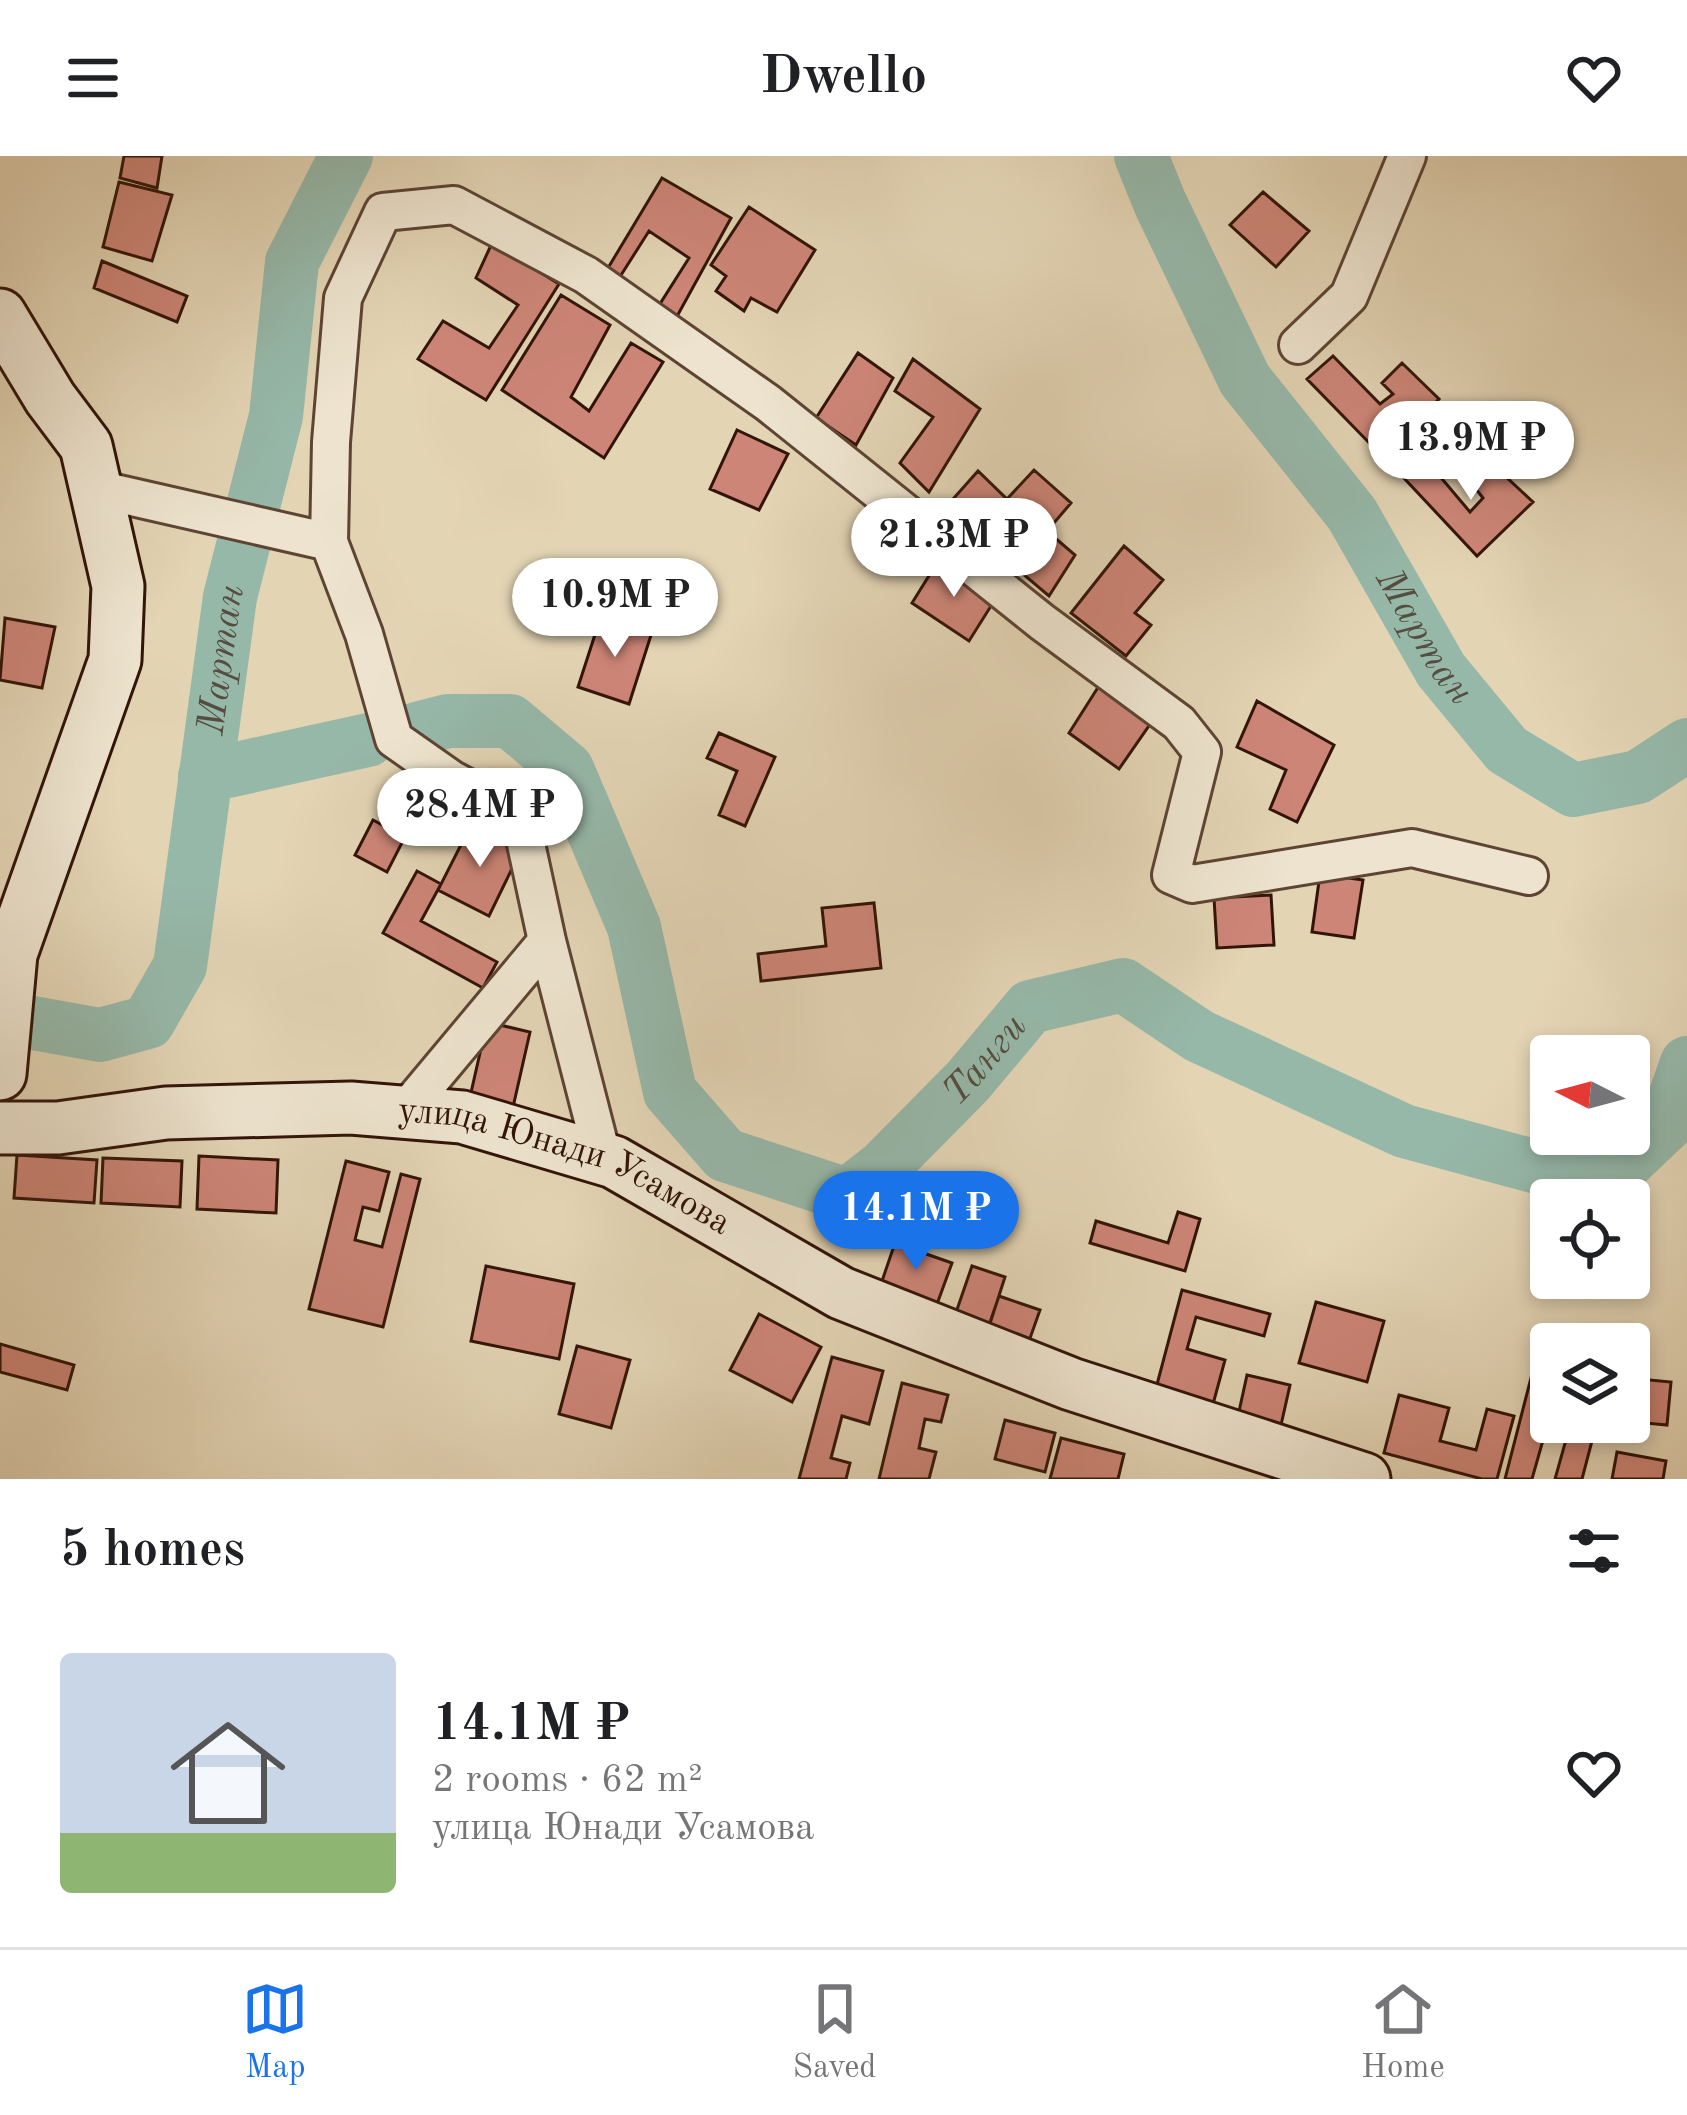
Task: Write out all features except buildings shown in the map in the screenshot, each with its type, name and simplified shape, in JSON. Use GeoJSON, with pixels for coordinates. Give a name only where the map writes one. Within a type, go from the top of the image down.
{"type":"FeatureCollection","features":[{"type":"Feature","properties":{"kind":"street"},"geometry":{"type":"LineString","coordinates":[[1298,345],[1349,296],[1407,156]]}},
{"type":"Feature","properties":{"kind":"street"},"geometry":{"type":"LineString","coordinates":[[603,1159],[520,815],[451,779],[394,740],[364,634],[329,542],[331,442],[343,298],[383,212],[454,205],[586,274],[768,403],[1042,622],[1179,723],[1202,752],[1171,874],[1192,884],[1412,848],[1529,876]]}},
{"type":"Feature","properties":{"kind":"street"},"geometry":{"type":"LineString","coordinates":[[0,315],[50,398],[86,446],[118,586],[115,660],[11,954],[0,1073]]}},
{"type":"Feature","properties":{"kind":"street"},"geometry":{"type":"LineString","coordinates":[[97,489],[329,542]]}},
{"type":"Feature","properties":{"kind":"street"},"geometry":{"type":"LineString","coordinates":[[404,1112],[547,941]]}},
{"type":"Feature","properties":{"kind":"street","name":"улица Юнади Усамова"},"geometry":{"type":"LineString","coordinates":[[0,1128],[58,1128],[166,1113],[351,1108],[462,1117],[603,1159],[841,1293],[1071,1384],[1354,1478]]}},
{"type":"Feature","properties":{"kind":"waterway","name":"Мартан"},"geometry":{"type":"LineString","coordinates":[[0,1017],[100,1035],[148,1022],[180,966],[230,597],[276,416],[292,262],[346,156]]}},
{"type":"Feature","properties":{"kind":"waterway","name":"Мартан"},"geometry":{"type":"LineString","coordinates":[[1141,156],[1245,380],[1352,514],[1441,670],[1507,750],[1573,790],[1638,777],[1687,745]]}},
{"type":"Feature","properties":{"kind":"waterway","name":"Танги"},"geometry":{"type":"LineString","coordinates":[[417,729],[448,721],[510,721],[567,769],[634,927],[670,1092],[725,1155],[847,1195],[883,1167],[968,1081],[1030,1007],[1123,985],[1199,1036],[1404,1131],[1603,1185],[1665,1126],[1687,1063]]}},
{"type":"Feature","properties":{"kind":"waterway","name":"Танги"},"geometry":{"type":"LineString","coordinates":[[205,776],[368,740]]}}]}
